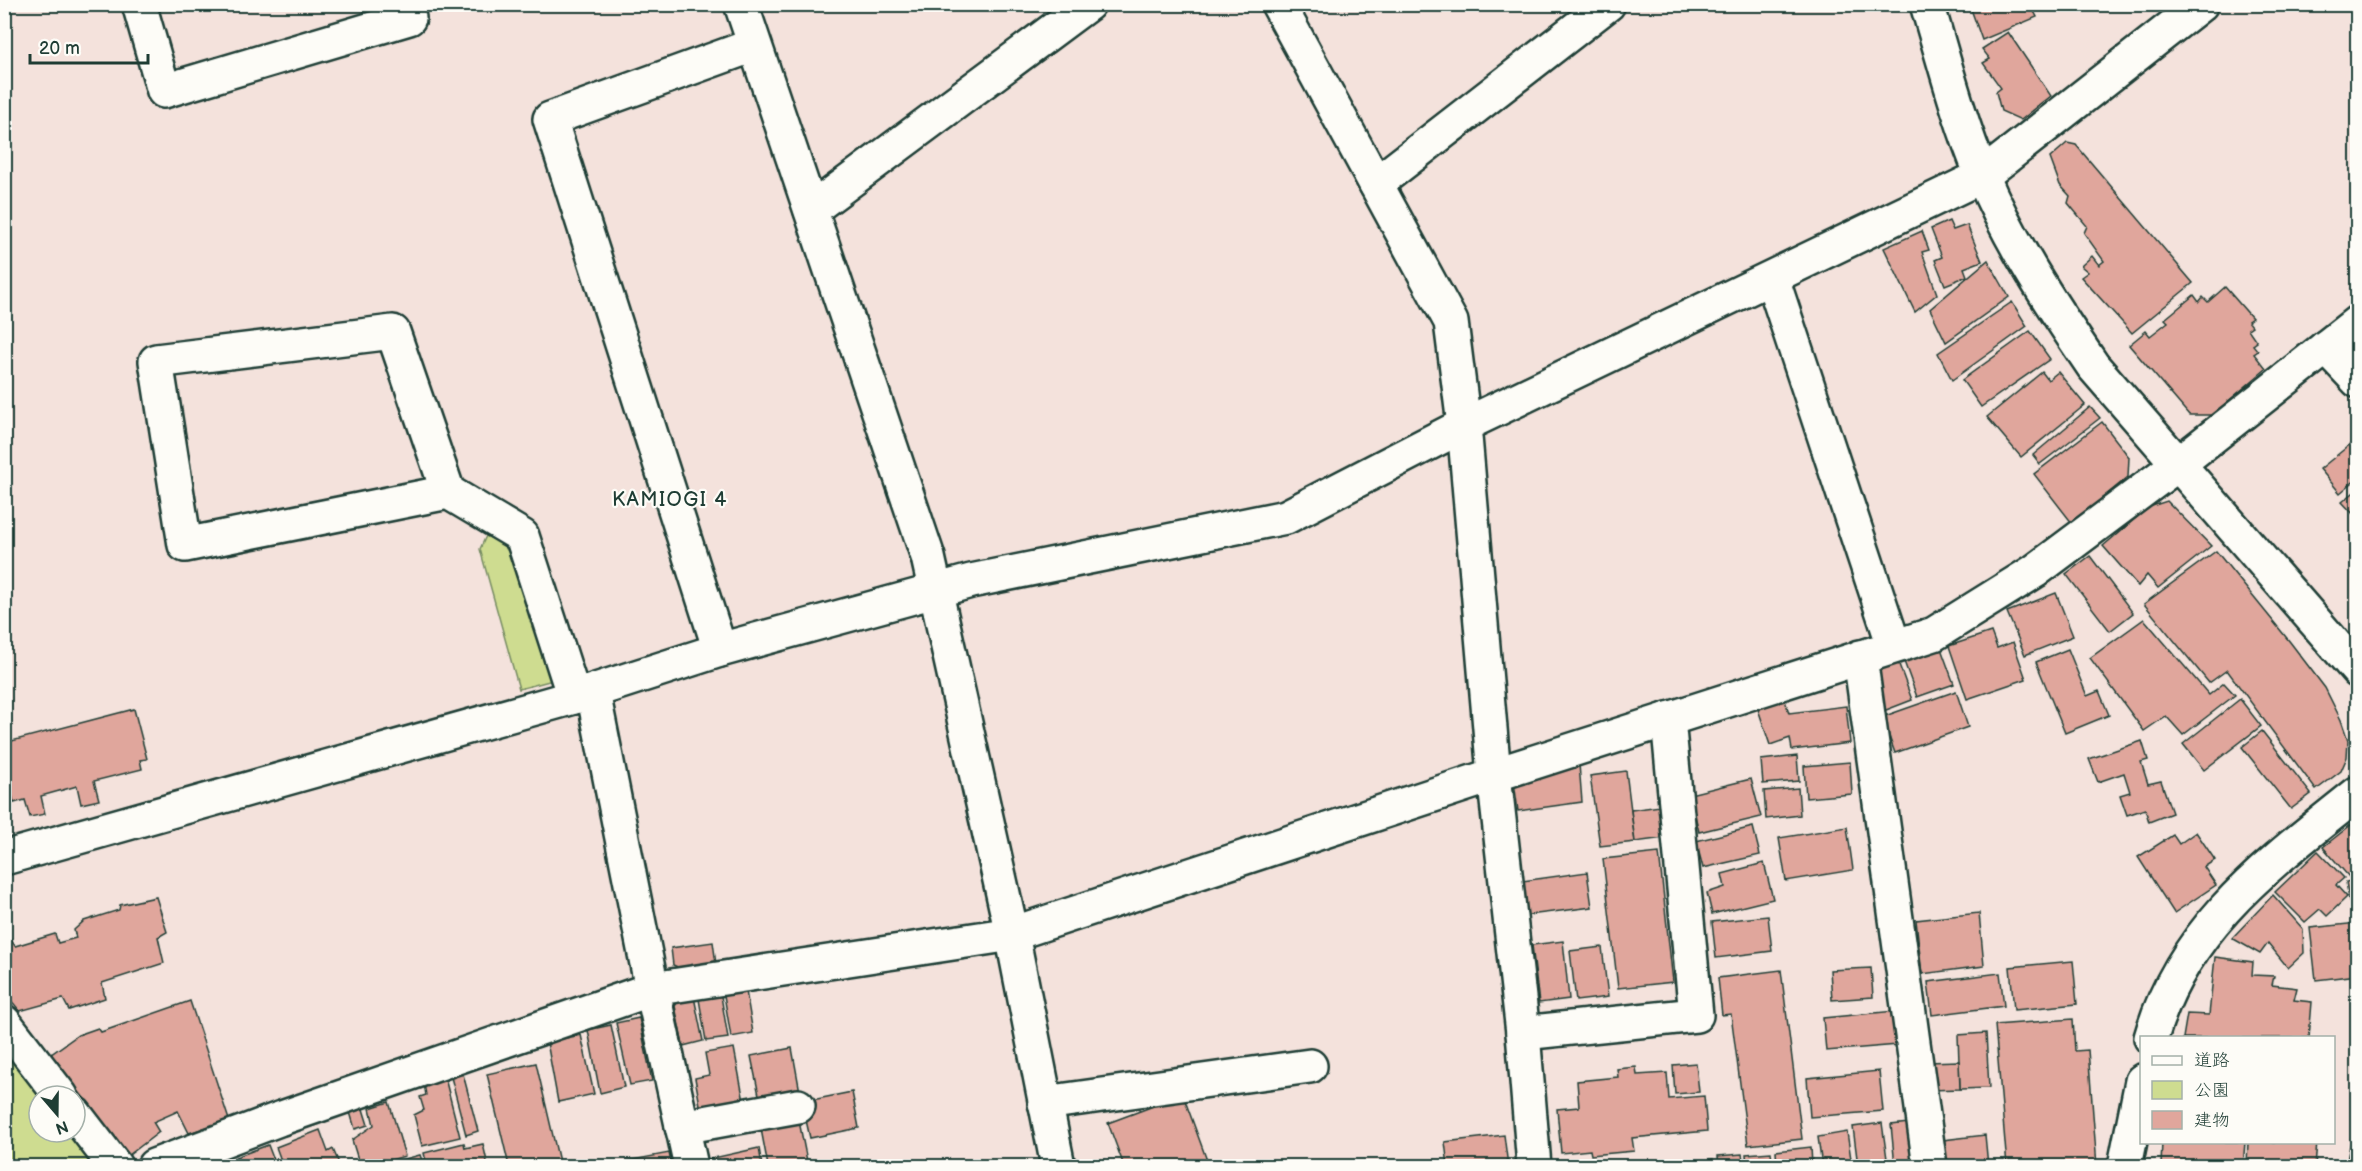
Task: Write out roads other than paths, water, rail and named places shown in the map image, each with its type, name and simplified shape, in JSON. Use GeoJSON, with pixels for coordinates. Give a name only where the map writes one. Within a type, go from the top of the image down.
{"type":"FeatureCollection","features":[{"type":"Feature","properties":{"kind":"street"},"geometry":{"type":"LineString","coordinates":[[139,4],[164,91],[409,18],[405,4]]}},
{"type":"Feature","properties":{"kind":"street"},"geometry":{"type":"LineString","coordinates":[[741,4],[928,557],[1012,934],[1058,1167]]}},
{"type":"Feature","properties":{"kind":"street"},"geometry":{"type":"LineString","coordinates":[[812,210],[1088,4]]}},
{"type":"Feature","properties":{"kind":"street"},"geometry":{"type":"LineString","coordinates":[[1278,4],[1451,322],[1464,425],[1494,775],[1523,1034],[1534,1167]]}},
{"type":"Feature","properties":{"kind":"street"},"geometry":{"type":"LineString","coordinates":[[1376,184],[1608,4]]}},
{"type":"Feature","properties":{"kind":"street"},"geometry":{"type":"LineString","coordinates":[[1927,4],[1982,176],[2031,270],[2093,366],[2358,671]]}},
{"type":"Feature","properties":{"kind":"street"},"geometry":{"type":"LineString","coordinates":[[4,858],[584,695],[720,650],[970,581],[1287,517],[1464,425],[1982,176],[2201,4]]}},
{"type":"Feature","properties":{"kind":"street"},"geometry":{"type":"LineString","coordinates":[[720,650],[550,119],[754,45]]}},
{"type":"Feature","properties":{"kind":"street"},"geometry":{"type":"LineString","coordinates":[[1772,278],[1894,646]]}},
{"type":"Feature","properties":{"kind":"street"},"geometry":{"type":"LineString","coordinates":[[154,1167],[279,1119],[652,989],[1012,934],[1494,775],[1934,634],[2035,571],[2178,464],[2358,322]]}},
{"type":"Feature","properties":{"kind":"street"},"geometry":{"type":"LineString","coordinates":[[448,492],[185,545],[156,361],[393,332],[448,492],[522,536],[584,695],[691,1167]]}},
{"type":"Feature","properties":{"kind":"street"},"geometry":{"type":"LineString","coordinates":[[2326,347],[2358,381]]}},
{"type":"Feature","properties":{"kind":"street"},"geometry":{"type":"LineString","coordinates":[[1860,657],[1930,1167]]}},
{"type":"Feature","properties":{"kind":"street"},"geometry":{"type":"LineString","coordinates":[[1523,1034],[1696,1015],[1668,719]]}},
{"type":"Feature","properties":{"kind":"street"},"geometry":{"type":"LineString","coordinates":[[2152,1036],[2159,1012],[2175,977],[2201,935],[2264,869],[2358,793]]}},
{"type":"Feature","properties":{"kind":"street"},"geometry":{"type":"LineString","coordinates":[[4,1022],[52,1084]]}},
{"type":"Feature","properties":{"kind":"street"},"geometry":{"type":"LineString","coordinates":[[1045,1103],[1311,1065]]}},
{"type":"Feature","properties":{"kind":"street"},"geometry":{"type":"LineString","coordinates":[[2125,1167],[2140,1091]]}},
{"type":"Feature","properties":{"kind":"street"},"geometry":{"type":"LineString","coordinates":[[682,1127],[798,1106]]}},
{"type":"Feature","properties":{"kind":"street"},"geometry":{"type":"LineString","coordinates":[[87,1130],[115,1167]]}},
{"type":"Feature","properties":{"kind":"district","name":"KAMIOGI 4"},"geometry":{"type":"Point","coordinates":[670,500]}}]}
